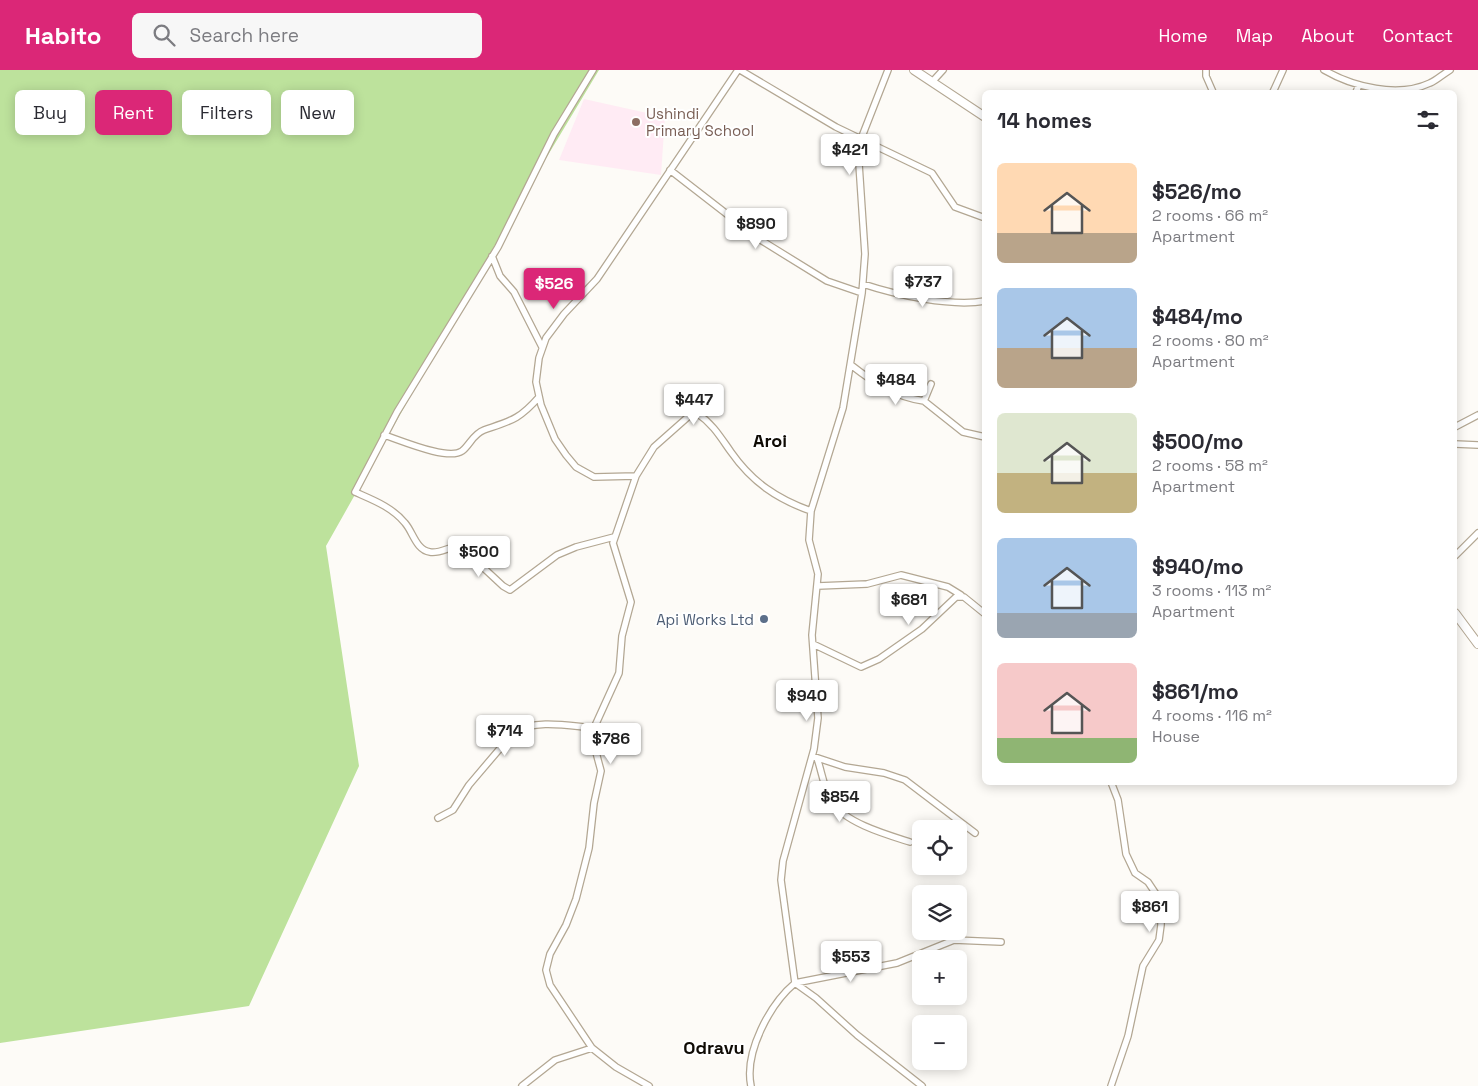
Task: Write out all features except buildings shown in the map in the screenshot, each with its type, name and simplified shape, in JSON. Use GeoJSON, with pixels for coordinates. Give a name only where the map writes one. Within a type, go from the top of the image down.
{"type":"FeatureCollection","features":[{"type":"Feature","properties":{"kind":"main road"},"geometry":{"type":"LineString","coordinates":[[914,70],[982,115]]}},
{"type":"Feature","properties":{"kind":"main road"},"geometry":{"type":"LineString","coordinates":[[1457,617],[1478,643]]}},
{"type":"Feature","properties":{"kind":"street"},"geometry":{"type":"LineString","coordinates":[[593,70],[554,134],[492,256],[384,435],[355,492],[394,512],[404,521],[418,543],[425,550],[435,552],[456,546],[464,548],[506,589],[514,589],[562,553],[614,537]]}},
{"type":"Feature","properties":{"kind":"street"},"geometry":{"type":"LineString","coordinates":[[636,476],[594,477],[576,467],[555,438],[539,398],[536,382],[542,347],[564,314],[597,279],[739,70],[860,139],[932,173],[955,207],[982,217]]}},
{"type":"Feature","properties":{"kind":"street"},"geometry":{"type":"LineString","coordinates":[[888,70],[860,139],[865,254],[864,284],[844,408],[812,510],[809,540],[815,557],[818,586],[813,620],[818,718],[815,757],[781,871],[781,890],[795,983],[816,998],[856,1035],[922,1086]]}},
{"type":"Feature","properties":{"kind":"street"},"geometry":{"type":"LineString","coordinates":[[932,82],[944,70]]}},
{"type":"Feature","properties":{"kind":"street"},"geometry":{"type":"LineString","coordinates":[[1206,70],[1212,90]]}},
{"type":"Feature","properties":{"kind":"street"},"geometry":{"type":"LineString","coordinates":[[1274,90],[1283,70]]}},
{"type":"Feature","properties":{"kind":"street"},"geometry":{"type":"LineString","coordinates":[[1324,70],[1359,85],[1377,90]]}},
{"type":"Feature","properties":{"kind":"street"},"geometry":{"type":"LineString","coordinates":[[1407,90],[1430,83],[1450,70]]}},
{"type":"Feature","properties":{"kind":"street"},"geometry":{"type":"LineString","coordinates":[[1357,90],[1359,85]]}},
{"type":"Feature","properties":{"kind":"street"},"geometry":{"type":"LineString","coordinates":[[670,170],[759,240],[827,281],[862,293]]}},
{"type":"Feature","properties":{"kind":"street"},"geometry":{"type":"LineString","coordinates":[[492,256],[500,276],[514,292],[542,347]]}},
{"type":"Feature","properties":{"kind":"street"},"geometry":{"type":"LineString","coordinates":[[864,284],[899,295],[961,303],[982,301]]}},
{"type":"Feature","properties":{"kind":"street"},"geometry":{"type":"LineString","coordinates":[[851,365],[884,389],[898,396],[924,401],[963,432],[982,436]]}},
{"type":"Feature","properties":{"kind":"street"},"geometry":{"type":"LineString","coordinates":[[924,401],[931,384]]}},
{"type":"Feature","properties":{"kind":"street"},"geometry":{"type":"LineString","coordinates":[[384,435],[441,453],[456,454],[462,451],[478,433],[509,423],[524,413],[539,398]]}},
{"type":"Feature","properties":{"kind":"street"},"geometry":{"type":"LineString","coordinates":[[649,1086],[616,1067],[592,1048],[550,985],[546,970],[546,962],[576,899],[589,848],[594,803],[601,771],[594,745],[594,728],[618,673],[622,636],[631,602],[613,548],[614,537],[636,476],[654,448],[694,413],[698,414],[719,433],[741,465],[770,492],[812,510]]}},
{"type":"Feature","properties":{"kind":"street"},"geometry":{"type":"LineString","coordinates":[[1457,426],[1478,415]]}},
{"type":"Feature","properties":{"kind":"street"},"geometry":{"type":"LineString","coordinates":[[1457,444],[1478,446]]}},
{"type":"Feature","properties":{"kind":"street"},"geometry":{"type":"LineString","coordinates":[[1457,554],[1478,533]]}},
{"type":"Feature","properties":{"kind":"street"},"geometry":{"type":"LineString","coordinates":[[818,586],[867,584],[901,576],[948,587],[982,612]]}},
{"type":"Feature","properties":{"kind":"street"},"geometry":{"type":"LineString","coordinates":[[813,644],[856,666],[868,665],[922,629],[950,601],[961,595]]}},
{"type":"Feature","properties":{"kind":"street"},"geometry":{"type":"LineString","coordinates":[[438,818],[453,810],[478,774],[514,732],[529,726],[594,728]]}},
{"type":"Feature","properties":{"kind":"street"},"geometry":{"type":"LineString","coordinates":[[815,757],[845,767],[884,773],[905,780],[975,833]]}},
{"type":"Feature","properties":{"kind":"street"},"geometry":{"type":"LineString","coordinates":[[815,757],[835,807],[868,828],[910,842]]}},
{"type":"Feature","properties":{"kind":"street"},"geometry":{"type":"LineString","coordinates":[[1111,1086],[1128,1036],[1142,966],[1159,940],[1162,924],[1161,907],[1156,894],[1148,882],[1135,873],[1126,854],[1118,800],[1112,785]]}},
{"type":"Feature","properties":{"kind":"street"},"geometry":{"type":"LineString","coordinates":[[751,1086],[748,1071],[754,1047],[775,1006],[784,992],[795,983],[897,963],[954,940],[1001,942]]}},
{"type":"Feature","properties":{"kind":"street"},"geometry":{"type":"LineString","coordinates":[[522,1086],[555,1060],[592,1048]]}},
{"type":"Feature","properties":{"kind":"shaded area"},"geometry":{"type":"Polygon","coordinates":[[[584,99],[665,117],[661,175],[559,160],[584,99]]]}},
{"type":"Feature","properties":{"kind":"green space"},"geometry":{"type":"Polygon","coordinates":[[[0,70],[599,70],[524,195],[326,546],[359,766],[249,1006],[0,1043],[0,70]]]}},
{"type":"Feature","properties":{"kind":"place","name":"Ushindi Primary School"},"geometry":{"type":"Point","coordinates":[636,122]}},
{"type":"Feature","properties":{"kind":"place","name":"Api Works Ltd"},"geometry":{"type":"Point","coordinates":[764,619]}},
{"type":"Feature","properties":{"kind":"district","name":"Aroi"},"geometry":{"type":"Point","coordinates":[770,440]}},
{"type":"Feature","properties":{"kind":"district","name":"Odravu"},"geometry":{"type":"Point","coordinates":[714,1047]}}]}
